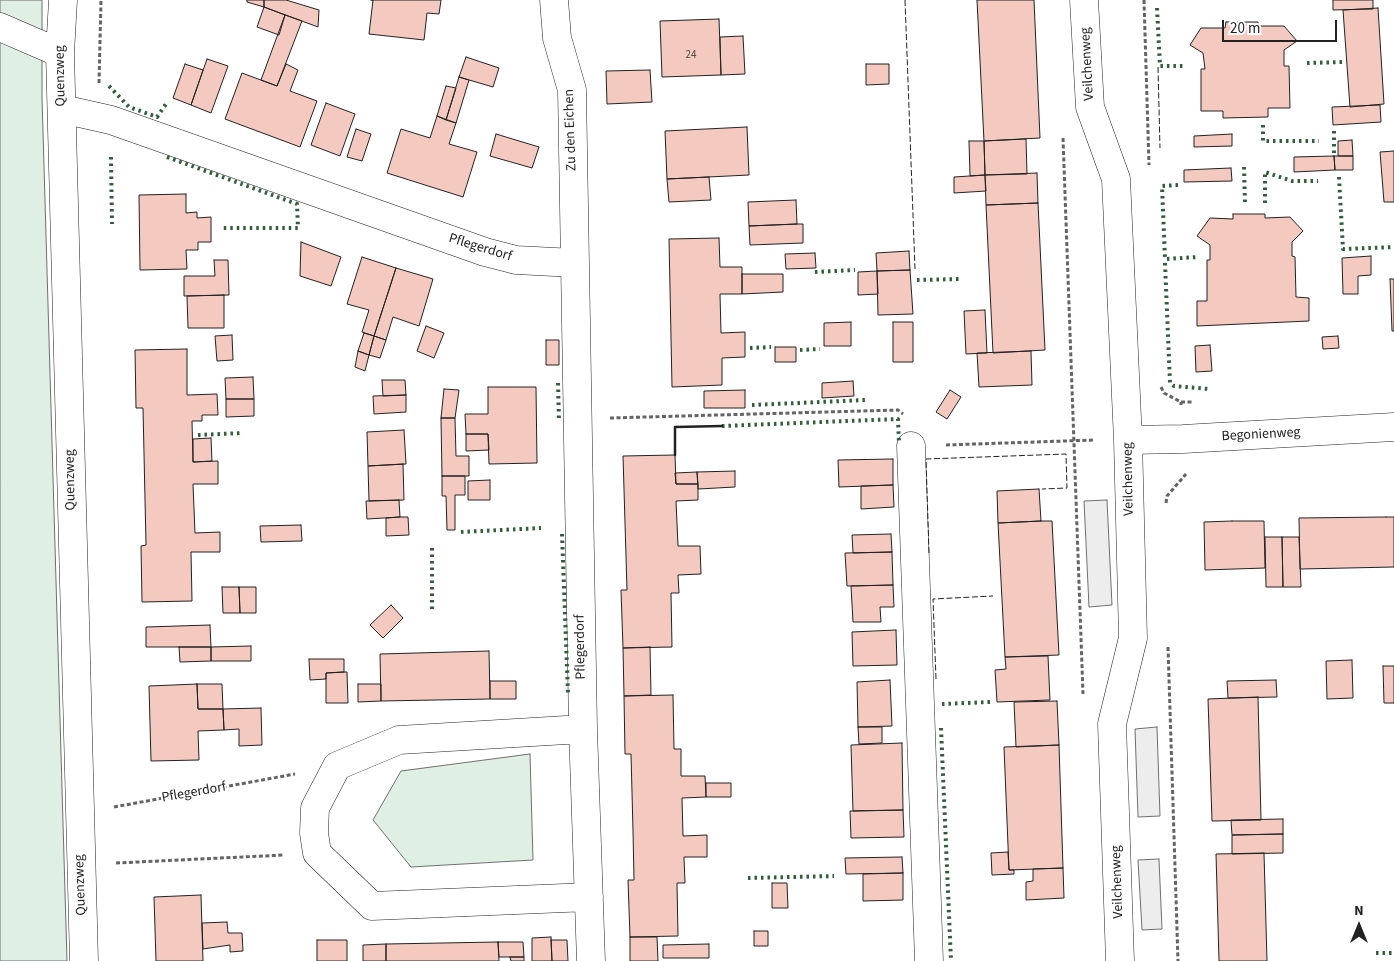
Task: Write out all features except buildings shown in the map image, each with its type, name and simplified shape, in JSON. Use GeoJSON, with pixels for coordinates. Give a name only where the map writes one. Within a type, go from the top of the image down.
{"type":"FeatureCollection","features":[{"type":"Feature","properties":{"kind":"street","name":"Quenzweg"},"geometry":{"type":"LineString","coordinates":[[63,0],[60,54],[84,961]]}},
{"type":"Feature","properties":{"kind":"street","name":"Zu den Eichen"},"geometry":{"type":"LineString","coordinates":[[554,0],[557,38],[572,90],[574,263]]}},
{"type":"Feature","properties":{"kind":"street","name":"Veilchenweg"},"geometry":{"type":"LineString","coordinates":[[1084,0],[1090,107],[1116,179],[1128,440],[1133,638],[1112,724],[1120,961]]}},
{"type":"Feature","properties":{"kind":"street"},"geometry":{"type":"LineString","coordinates":[[0,27],[60,54]]}},
{"type":"Feature","properties":{"kind":"street","name":"Pflegerdorf"},"geometry":{"type":"LineString","coordinates":[[62,109],[111,120],[485,252],[516,260],[574,263],[583,729],[591,961]]}},
{"type":"Feature","properties":{"kind":"street","name":"Begonienweg"},"geometry":{"type":"LineString","coordinates":[[1128,440],[1183,439],[1394,427]]}},
{"type":"Feature","properties":{"kind":"street"},"geometry":{"type":"LineString","coordinates":[[911,446],[929,961]]}},
{"type":"Feature","properties":{"kind":"street"},"geometry":{"type":"LineString","coordinates":[[583,729],[399,740],[337,766],[315,808],[314,833],[317,853],[372,906],[588,897]]}},
{"type":"Feature","properties":{"kind":"path"},"geometry":{"type":"LineString","coordinates":[[1063,137],[1074,440]]}},
{"type":"Feature","properties":{"kind":"path"},"geometry":{"type":"LineString","coordinates":[[577,419],[898,410],[910,418],[911,446],[1128,440]]}},
{"type":"Feature","properties":{"kind":"path"},"geometry":{"type":"LineString","coordinates":[[1165,511],[1167,496],[1184,475],[1191,472]]}},
{"type":"Feature","properties":{"kind":"path"},"geometry":{"type":"LineString","coordinates":[[1168,646],[1178,961]]}},
{"type":"Feature","properties":{"kind":"path","name":"Pflegerdorf"},"geometry":{"type":"LineString","coordinates":[[79,808],[116,807],[337,766]]}},
{"type":"Feature","properties":{"kind":"path"},"geometry":{"type":"LineString","coordinates":[[81,866],[317,853]]}},
{"type":"Feature","properties":{"kind":"green space"},"geometry":{"type":"Polygon","coordinates":[[[0,0],[42,0],[42,97],[67,961],[0,961],[0,0]]]}},
{"type":"Feature","properties":{"kind":"green space"},"geometry":{"type":"Polygon","coordinates":[[[530,754],[533,860],[411,867],[373,820],[401,771],[530,754]]]}},
{"type":"Feature","properties":{"kind":"shaded area"},"geometry":{"type":"Polygon","coordinates":[[[1107,500],[1112,605],[1089,607],[1084,501],[1107,500]]]}},
{"type":"Feature","properties":{"kind":"shaded area"},"geometry":{"type":"Polygon","coordinates":[[[1157,727],[1160,816],[1138,817],[1135,729],[1157,727]]]}},
{"type":"Feature","properties":{"kind":"shaded area"},"geometry":{"type":"Polygon","coordinates":[[[1159,859],[1162,929],[1142,930],[1138,860],[1159,859]]]}},
{"type":"Feature","properties":{"kind":"hedge"},"geometry":{"type":"LineString","coordinates":[[1157,8],[1160,66],[1183,66]]}},
{"type":"Feature","properties":{"kind":"hedge"},"geometry":{"type":"LineString","coordinates":[[1307,63],[1343,62]]}},
{"type":"Feature","properties":{"kind":"hedge"},"geometry":{"type":"LineString","coordinates":[[109,86],[129,107],[157,117],[166,104]]}},
{"type":"Feature","properties":{"kind":"hedge"},"geometry":{"type":"LineString","coordinates":[[1263,125],[1263,141],[1319,141]]}},
{"type":"Feature","properties":{"kind":"hedge"},"geometry":{"type":"LineString","coordinates":[[1334,131],[1334,154]]}},
{"type":"Feature","properties":{"kind":"hedge"},"geometry":{"type":"LineString","coordinates":[[111,157],[112,224]]}},
{"type":"Feature","properties":{"kind":"hedge"},"geometry":{"type":"LineString","coordinates":[[167,157],[297,204],[298,228],[221,228]]}},
{"type":"Feature","properties":{"kind":"hedge"},"geometry":{"type":"LineString","coordinates":[[1244,167],[1245,203]]}},
{"type":"Feature","properties":{"kind":"hedge"},"geometry":{"type":"LineString","coordinates":[[1265,203],[1265,172],[1292,181],[1318,181]]}},
{"type":"Feature","properties":{"kind":"hedge"},"geometry":{"type":"LineString","coordinates":[[1339,177],[1343,249],[1394,247]]}},
{"type":"Feature","properties":{"kind":"hedge"},"geometry":{"type":"LineString","coordinates":[[1178,185],[1162,186],[1165,259],[1199,257]]}},
{"type":"Feature","properties":{"kind":"hedge"},"geometry":{"type":"LineString","coordinates":[[1165,263],[1170,383],[1174,386],[1209,389]]}},
{"type":"Feature","properties":{"kind":"hedge"},"geometry":{"type":"LineString","coordinates":[[815,272],[855,270]]}},
{"type":"Feature","properties":{"kind":"hedge"},"geometry":{"type":"LineString","coordinates":[[917,280],[960,279]]}},
{"type":"Feature","properties":{"kind":"hedge"},"geometry":{"type":"LineString","coordinates":[[750,348],[771,347]]}},
{"type":"Feature","properties":{"kind":"hedge"},"geometry":{"type":"LineString","coordinates":[[800,350],[820,349]]}},
{"type":"Feature","properties":{"kind":"hedge"},"geometry":{"type":"LineString","coordinates":[[558,383],[559,421]]}},
{"type":"Feature","properties":{"kind":"hedge"},"geometry":{"type":"LineString","coordinates":[[752,405],[865,400]]}},
{"type":"Feature","properties":{"kind":"hedge"},"geometry":{"type":"LineString","coordinates":[[722,426],[898,419],[899,443]]}},
{"type":"Feature","properties":{"kind":"hedge"},"geometry":{"type":"LineString","coordinates":[[198,435],[243,433]]}},
{"type":"Feature","properties":{"kind":"hedge"},"geometry":{"type":"LineString","coordinates":[[461,532],[541,528]]}},
{"type":"Feature","properties":{"kind":"hedge"},"geometry":{"type":"LineString","coordinates":[[562,534],[568,694]]}},
{"type":"Feature","properties":{"kind":"hedge"},"geometry":{"type":"LineString","coordinates":[[432,548],[432,609]]}},
{"type":"Feature","properties":{"kind":"hedge"},"geometry":{"type":"LineString","coordinates":[[942,704],[990,702]]}},
{"type":"Feature","properties":{"kind":"hedge"},"geometry":{"type":"LineString","coordinates":[[941,728],[951,961]]}},
{"type":"Feature","properties":{"kind":"hedge"},"geometry":{"type":"LineString","coordinates":[[748,878],[834,876]]}},
{"type":"Feature","properties":{"kind":"hedge"},"geometry":{"type":"LineString","coordinates":[[1376,953],[1394,953]]}},
{"type":"Feature","properties":{"kind":"fence"},"geometry":{"type":"LineString","coordinates":[[905,0],[915,269]]}},
{"type":"Feature","properties":{"kind":"fence"},"geometry":{"type":"LineString","coordinates":[[1158,67],[1160,148]]}},
{"type":"Feature","properties":{"kind":"fence"},"geometry":{"type":"LineString","coordinates":[[929,553],[926,459],[1066,454],[1067,488],[1042,489]]}},
{"type":"Feature","properties":{"kind":"fence"},"geometry":{"type":"LineString","coordinates":[[936,679],[933,599],[993,596]]}},
{"type":"Feature","properties":{"kind":"wall"},"geometry":{"type":"LineString","coordinates":[[675,455],[675,427],[722,426]]}}]}
